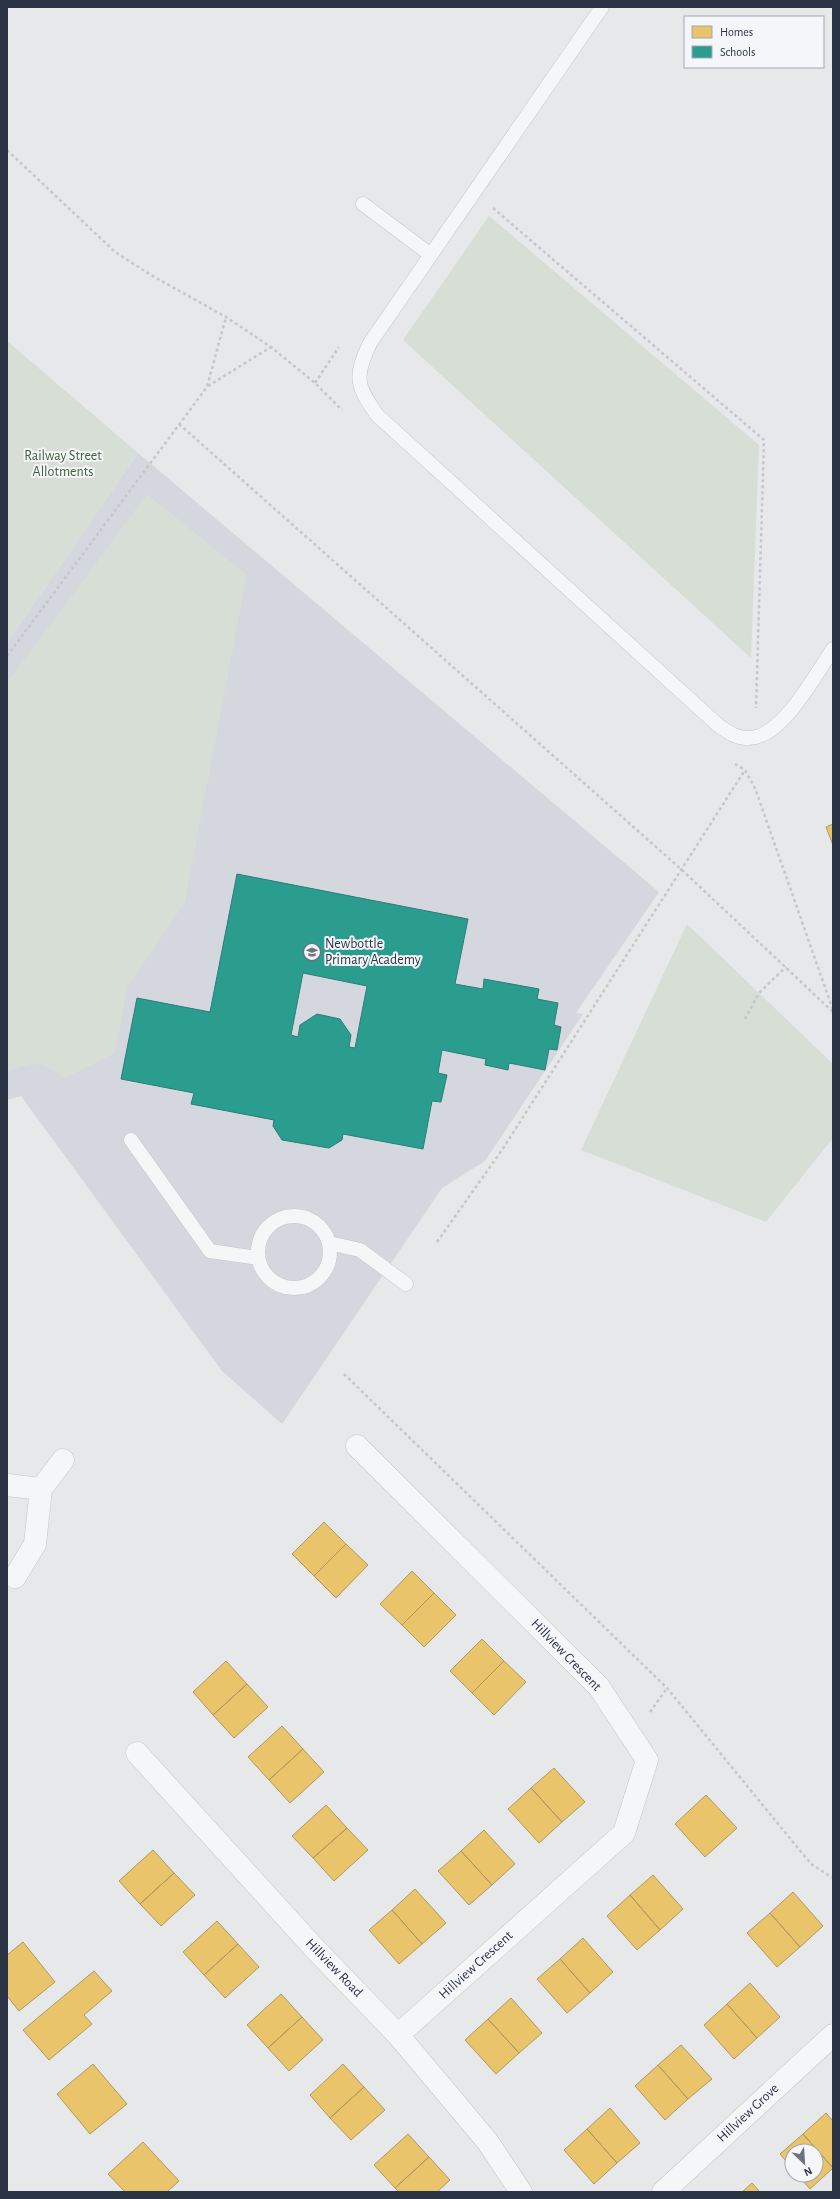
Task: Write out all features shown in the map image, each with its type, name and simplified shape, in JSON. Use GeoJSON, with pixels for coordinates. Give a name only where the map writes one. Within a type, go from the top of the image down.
{"type":"FeatureCollection","features":[{"type":"Feature","properties":{"kind":"street","name":"Hillview Crescent"},"geometry":{"type":"LineString","coordinates":[[357,1446],[599,1687],[647,1760],[624,1832],[398,2035]]}},
{"type":"Feature","properties":{"kind":"street"},"geometry":{"type":"LineString","coordinates":[[16,1577],[35,1544],[41,1489],[63,1460]]}},
{"type":"Feature","properties":{"kind":"street"},"geometry":{"type":"LineString","coordinates":[[7,1485],[41,1489]]}},
{"type":"Feature","properties":{"kind":"street","name":"Hillview Road"},"geometry":{"type":"LineString","coordinates":[[137,1753],[317,1951],[398,2035],[487,2141],[521,2192]]}},
{"type":"Feature","properties":{"kind":"street","name":"Hillview Grove"},"geometry":{"type":"LineString","coordinates":[[663,2192],[833,2035]]}},
{"type":"Feature","properties":{"kind":"lane"},"geometry":{"type":"LineString","coordinates":[[602,7],[370,344],[360,364],[359,380],[364,396],[377,415],[719,726],[735,736],[747,738],[760,736],[772,731],[783,721],[833,649]]}},
{"type":"Feature","properties":{"kind":"lane"},"geometry":{"type":"LineString","coordinates":[[364,204],[431,255]]}},
{"type":"Feature","properties":{"kind":"lane"},"geometry":{"type":"LineString","coordinates":[[131,1140],[210,1251],[258,1258]]}},
{"type":"Feature","properties":{"kind":"lane"},"geometry":{"type":"LineString","coordinates":[[286,1216],[300,1216],[313,1221],[324,1230],[329,1243],[330,1257],[325,1271],[314,1282],[301,1287],[286,1287],[272,1281],[263,1271],[258,1258],[258,1244],[264,1232],[274,1222],[286,1216]]}},
{"type":"Feature","properties":{"kind":"lane"},"geometry":{"type":"LineString","coordinates":[[329,1243],[360,1250],[406,1284]]}},
{"type":"Feature","properties":{"kind":"path"},"geometry":{"type":"LineString","coordinates":[[7,150],[115,252],[151,275],[226,317],[271,347],[315,383],[346,414]]}},
{"type":"Feature","properties":{"kind":"path"},"geometry":{"type":"LineString","coordinates":[[474,192],[764,440],[757,707],[735,736]]}},
{"type":"Feature","properties":{"kind":"path"},"geometry":{"type":"LineString","coordinates":[[207,387],[226,317]]}},
{"type":"Feature","properties":{"kind":"path"},"geometry":{"type":"LineString","coordinates":[[7,656],[207,387],[271,347]]}},
{"type":"Feature","properties":{"kind":"path"},"geometry":{"type":"LineString","coordinates":[[179,424],[682,870],[833,1011]]}},
{"type":"Feature","properties":{"kind":"path"},"geometry":{"type":"LineString","coordinates":[[734,763],[745,770],[755,788],[833,1011]]}},
{"type":"Feature","properties":{"kind":"path"},"geometry":{"type":"LineString","coordinates":[[437,1242],[502,1150],[745,770]]}},
{"type":"Feature","properties":{"kind":"path"},"geometry":{"type":"LineString","coordinates":[[745,1019],[759,993],[786,967]]}},
{"type":"Feature","properties":{"kind":"path"},"geometry":{"type":"LineString","coordinates":[[344,1374],[667,1688],[811,1864],[833,1878]]}},
{"type":"Feature","properties":{"kind":"shaded area","name":"Newbottle Primary Academy"},"geometry":{"type":"Polygon","coordinates":[[[138,453],[659,892],[576,1013],[583,1014],[485,1161],[442,1188],[282,1424],[222,1371],[21,1096],[7,1100],[7,643],[138,453]]]}},
{"type":"Feature","properties":{"kind":"green space"},"geometry":{"type":"Polygon","coordinates":[[[489,216],[759,445],[751,658],[403,340],[489,216]]]}},
{"type":"Feature","properties":{"kind":"green space","name":"Railway Street Allotments"},"geometry":{"type":"Polygon","coordinates":[[[7,341],[138,453],[7,643],[7,341]]]}},
{"type":"Feature","properties":{"kind":"green space"},"geometry":{"type":"Polygon","coordinates":[[[147,494],[247,575],[185,902],[128,986],[115,1053],[65,1078],[43,1065],[37,1064],[25,1065],[7,1072],[7,683],[147,494]]]}},
{"type":"Feature","properties":{"kind":"green space"},"geometry":{"type":"Polygon","coordinates":[[[687,924],[833,1064],[833,1138],[766,1222],[581,1150],[687,924]]]}},
{"type":"Feature","properties":{"kind":"building: Homes"},"geometry":{"type":"Polygon","coordinates":[[[833,824],[833,845],[826,827],[833,824]]]}},
{"type":"Feature","properties":{"kind":"building: Homes"},"geometry":{"type":"Polygon","coordinates":[[[324,1522],[346,1544],[314,1576],[292,1554],[324,1522]]]}},
{"type":"Feature","properties":{"kind":"building: Homes"},"geometry":{"type":"Polygon","coordinates":[[[346,1544],[368,1565],[336,1598],[314,1576],[346,1544]]]}},
{"type":"Feature","properties":{"kind":"building: Homes"},"geometry":{"type":"Polygon","coordinates":[[[412,1571],[434,1593],[402,1625],[380,1604],[412,1571]]]}},
{"type":"Feature","properties":{"kind":"building: Homes"},"geometry":{"type":"Polygon","coordinates":[[[434,1593],[456,1615],[424,1647],[402,1625],[434,1593]]]}},
{"type":"Feature","properties":{"kind":"building: Homes"},"geometry":{"type":"Polygon","coordinates":[[[482,1639],[504,1661],[472,1693],[450,1671],[482,1639]]]}},
{"type":"Feature","properties":{"kind":"building: Homes"},"geometry":{"type":"Polygon","coordinates":[[[226,1661],[247,1684],[213,1715],[193,1692],[226,1661]]]}},
{"type":"Feature","properties":{"kind":"building: Homes"},"geometry":{"type":"Polygon","coordinates":[[[504,1661],[526,1682],[494,1715],[472,1693],[504,1661]]]}},
{"type":"Feature","properties":{"kind":"building: Homes"},"geometry":{"type":"Polygon","coordinates":[[[247,1684],[268,1707],[234,1738],[213,1715],[247,1684]]]}},
{"type":"Feature","properties":{"kind":"building: Homes"},"geometry":{"type":"Polygon","coordinates":[[[282,1726],[303,1749],[269,1780],[248,1757],[282,1726]]]}},
{"type":"Feature","properties":{"kind":"building: Homes"},"geometry":{"type":"Polygon","coordinates":[[[303,1749],[324,1772],[290,1803],[269,1780],[303,1749]]]}},
{"type":"Feature","properties":{"kind":"building: Homes"},"geometry":{"type":"Polygon","coordinates":[[[554,1768],[585,1802],[562,1822],[531,1788],[554,1768]]]}},
{"type":"Feature","properties":{"kind":"building: Homes"},"geometry":{"type":"Polygon","coordinates":[[[531,1788],[562,1822],[539,1843],[508,1809],[531,1788]]]}},
{"type":"Feature","properties":{"kind":"building: Homes"},"geometry":{"type":"Polygon","coordinates":[[[706,1795],[737,1828],[705,1857],[675,1824],[706,1795]]]}},
{"type":"Feature","properties":{"kind":"building: Homes"},"geometry":{"type":"Polygon","coordinates":[[[326,1805],[347,1828],[313,1858],[292,1836],[326,1805]]]}},
{"type":"Feature","properties":{"kind":"building: Homes"},"geometry":{"type":"Polygon","coordinates":[[[347,1828],[368,1850],[334,1881],[313,1858],[347,1828]]]}},
{"type":"Feature","properties":{"kind":"building: Homes"},"geometry":{"type":"Polygon","coordinates":[[[484,1830],[515,1864],[492,1885],[461,1851],[484,1830]]]}},
{"type":"Feature","properties":{"kind":"building: Homes"},"geometry":{"type":"Polygon","coordinates":[[[153,1850],[174,1873],[140,1904],[119,1881],[153,1850]]]}},
{"type":"Feature","properties":{"kind":"building: Homes"},"geometry":{"type":"Polygon","coordinates":[[[461,1851],[492,1885],[469,1905],[438,1871],[461,1851]]]}},
{"type":"Feature","properties":{"kind":"building: Homes"},"geometry":{"type":"Polygon","coordinates":[[[174,1873],[195,1895],[161,1926],[140,1904],[174,1873]]]}},
{"type":"Feature","properties":{"kind":"building: Homes"},"geometry":{"type":"Polygon","coordinates":[[[653,1875],[683,1909],[660,1930],[630,1895],[653,1875]]]}},
{"type":"Feature","properties":{"kind":"building: Homes"},"geometry":{"type":"Polygon","coordinates":[[[415,1889],[446,1923],[422,1944],[392,1910],[415,1889]]]}},
{"type":"Feature","properties":{"kind":"building: Homes"},"geometry":{"type":"Polygon","coordinates":[[[793,1892],[823,1926],[800,1947],[770,1913],[793,1892]]]}},
{"type":"Feature","properties":{"kind":"building: Homes"},"geometry":{"type":"Polygon","coordinates":[[[630,1895],[660,1930],[637,1950],[607,1916],[630,1895]]]}},
{"type":"Feature","properties":{"kind":"building: Homes"},"geometry":{"type":"Polygon","coordinates":[[[392,1910],[422,1944],[399,1964],[369,1930],[392,1910]]]}},
{"type":"Feature","properties":{"kind":"building: Homes"},"geometry":{"type":"Polygon","coordinates":[[[770,1913],[800,1947],[777,1967],[747,1933],[770,1913]]]}},
{"type":"Feature","properties":{"kind":"building: Homes"},"geometry":{"type":"Polygon","coordinates":[[[217,1921],[238,1944],[204,1975],[183,1952],[217,1921]]]}},
{"type":"Feature","properties":{"kind":"building: Homes"},"geometry":{"type":"Polygon","coordinates":[[[583,1938],[613,1972],[590,1993],[560,1959],[583,1938]]]}},
{"type":"Feature","properties":{"kind":"building: Homes"},"geometry":{"type":"Polygon","coordinates":[[[23,1942],[55,1982],[19,2011],[7,1996],[7,1955],[23,1942]]]}},
{"type":"Feature","properties":{"kind":"building: Homes"},"geometry":{"type":"Polygon","coordinates":[[[238,1944],[259,1967],[225,1998],[204,1975],[238,1944]]]}},
{"type":"Feature","properties":{"kind":"building: Homes"},"geometry":{"type":"Polygon","coordinates":[[[560,1959],[590,1993],[567,2013],[537,1979],[560,1959]]]}},
{"type":"Feature","properties":{"kind":"building: Homes"},"geometry":{"type":"Polygon","coordinates":[[[94,1971],[112,1991],[84,2015],[92,2024],[49,2060],[23,2030],[94,1971]]]}},
{"type":"Feature","properties":{"kind":"building: Homes"},"geometry":{"type":"Polygon","coordinates":[[[750,1983],[780,2017],[757,2038],[727,2004],[750,1983]]]}},
{"type":"Feature","properties":{"kind":"building: Homes"},"geometry":{"type":"Polygon","coordinates":[[[281,1994],[302,2017],[268,2048],[247,2025],[281,1994]]]}},
{"type":"Feature","properties":{"kind":"building: Homes"},"geometry":{"type":"Polygon","coordinates":[[[511,1998],[542,2033],[519,2053],[488,2019],[511,1998]]]}},
{"type":"Feature","properties":{"kind":"building: Homes"},"geometry":{"type":"Polygon","coordinates":[[[727,2004],[757,2038],[734,2059],[704,2025],[727,2004]]]}},
{"type":"Feature","properties":{"kind":"building: Homes"},"geometry":{"type":"Polygon","coordinates":[[[302,2017],[323,2040],[289,2071],[268,2048],[302,2017]]]}},
{"type":"Feature","properties":{"kind":"building: Homes"},"geometry":{"type":"Polygon","coordinates":[[[488,2019],[519,2053],[496,2074],[465,2040],[488,2019]]]}},
{"type":"Feature","properties":{"kind":"building: Homes"},"geometry":{"type":"Polygon","coordinates":[[[681,2045],[712,2079],[688,2099],[658,2065],[681,2045]]]}},
{"type":"Feature","properties":{"kind":"building: Homes"},"geometry":{"type":"Polygon","coordinates":[[[93,2064],[127,2104],[90,2134],[57,2094],[93,2064]]]}},
{"type":"Feature","properties":{"kind":"building: Homes"},"geometry":{"type":"Polygon","coordinates":[[[343,2064],[364,2087],[330,2118],[310,2095],[343,2064]]]}},
{"type":"Feature","properties":{"kind":"building: Homes"},"geometry":{"type":"Polygon","coordinates":[[[658,2065],[688,2099],[665,2120],[635,2086],[658,2065]]]}},
{"type":"Feature","properties":{"kind":"building: Homes"},"geometry":{"type":"Polygon","coordinates":[[[364,2087],[385,2110],[351,2140],[330,2118],[364,2087]]]}},
{"type":"Feature","properties":{"kind":"building: Homes"},"geometry":{"type":"Polygon","coordinates":[[[610,2108],[640,2143],[617,2163],[587,2129],[610,2108]]]}},
{"type":"Feature","properties":{"kind":"building: Homes"},"geometry":{"type":"Polygon","coordinates":[[[826,2113],[833,2121],[833,2168],[824,2158],[824,2143],[811,2143],[803,2134],[826,2113]]]}},
{"type":"Feature","properties":{"kind":"building: Homes"},"geometry":{"type":"Polygon","coordinates":[[[587,2129],[617,2163],[594,2184],[564,2150],[587,2129]]]}},
{"type":"Feature","properties":{"kind":"building: Homes"},"geometry":{"type":"Polygon","coordinates":[[[408,2134],[429,2157],[395,2188],[374,2165],[408,2134]]]}},
{"type":"Feature","properties":{"kind":"building: Homes"},"geometry":{"type":"Polygon","coordinates":[[[803,2134],[811,2143],[793,2143],[803,2134]]]}},
{"type":"Feature","properties":{"kind":"building: Homes"},"geometry":{"type":"Polygon","coordinates":[[[143,2142],[179,2181],[167,2192],[125,2192],[108,2174],[143,2142]]]}},
{"type":"Feature","properties":{"kind":"building: Homes"},"geometry":{"type":"Polygon","coordinates":[[[784,2151],[784,2159],[780,2154],[784,2151]]]}},
{"type":"Feature","properties":{"kind":"building: Homes"},"geometry":{"type":"Polygon","coordinates":[[[429,2157],[450,2180],[437,2192],[399,2192],[395,2188],[429,2157]]]}},
{"type":"Feature","properties":{"kind":"building: Homes"},"geometry":{"type":"Polygon","coordinates":[[[824,2158],[833,2168],[824,2176],[824,2158]]]}},
{"type":"Feature","properties":{"kind":"building: Homes"},"geometry":{"type":"Polygon","coordinates":[[[752,2183],[760,2192],[742,2192],[752,2183]]]}},
{"type":"Feature","properties":{"kind":"building: Homes"},"geometry":{"type":"Polygon","coordinates":[[[805,2183],[817,2183],[810,2189],[805,2183]]]}},
{"type":"Feature","properties":{"kind":"building: Schools"},"geometry":{"type":"Polygon","coordinates":[[[237,874],[468,919],[455,984],[483,989],[484,979],[539,989],[537,999],[558,1003],[554,1025],[561,1027],[557,1050],[549,1049],[545,1070],[509,1063],[508,1070],[485,1065],[486,1059],[442,1050],[438,1073],[447,1075],[441,1102],[432,1101],[423,1149],[343,1134],[342,1140],[329,1148],[282,1140],[273,1126],[274,1120],[191,1104],[194,1093],[121,1079],[137,998],[210,1012],[237,874]],[[303,973],[291,1035],[298,1037],[300,1025],[317,1014],[340,1019],[351,1035],[349,1047],[355,1048],[367,986],[303,973]]]}},
{"type":"Feature","properties":{"kind":"place","name":"Newbottle Primary Academy"},"geometry":{"type":"Point","coordinates":[312,952]}}]}
